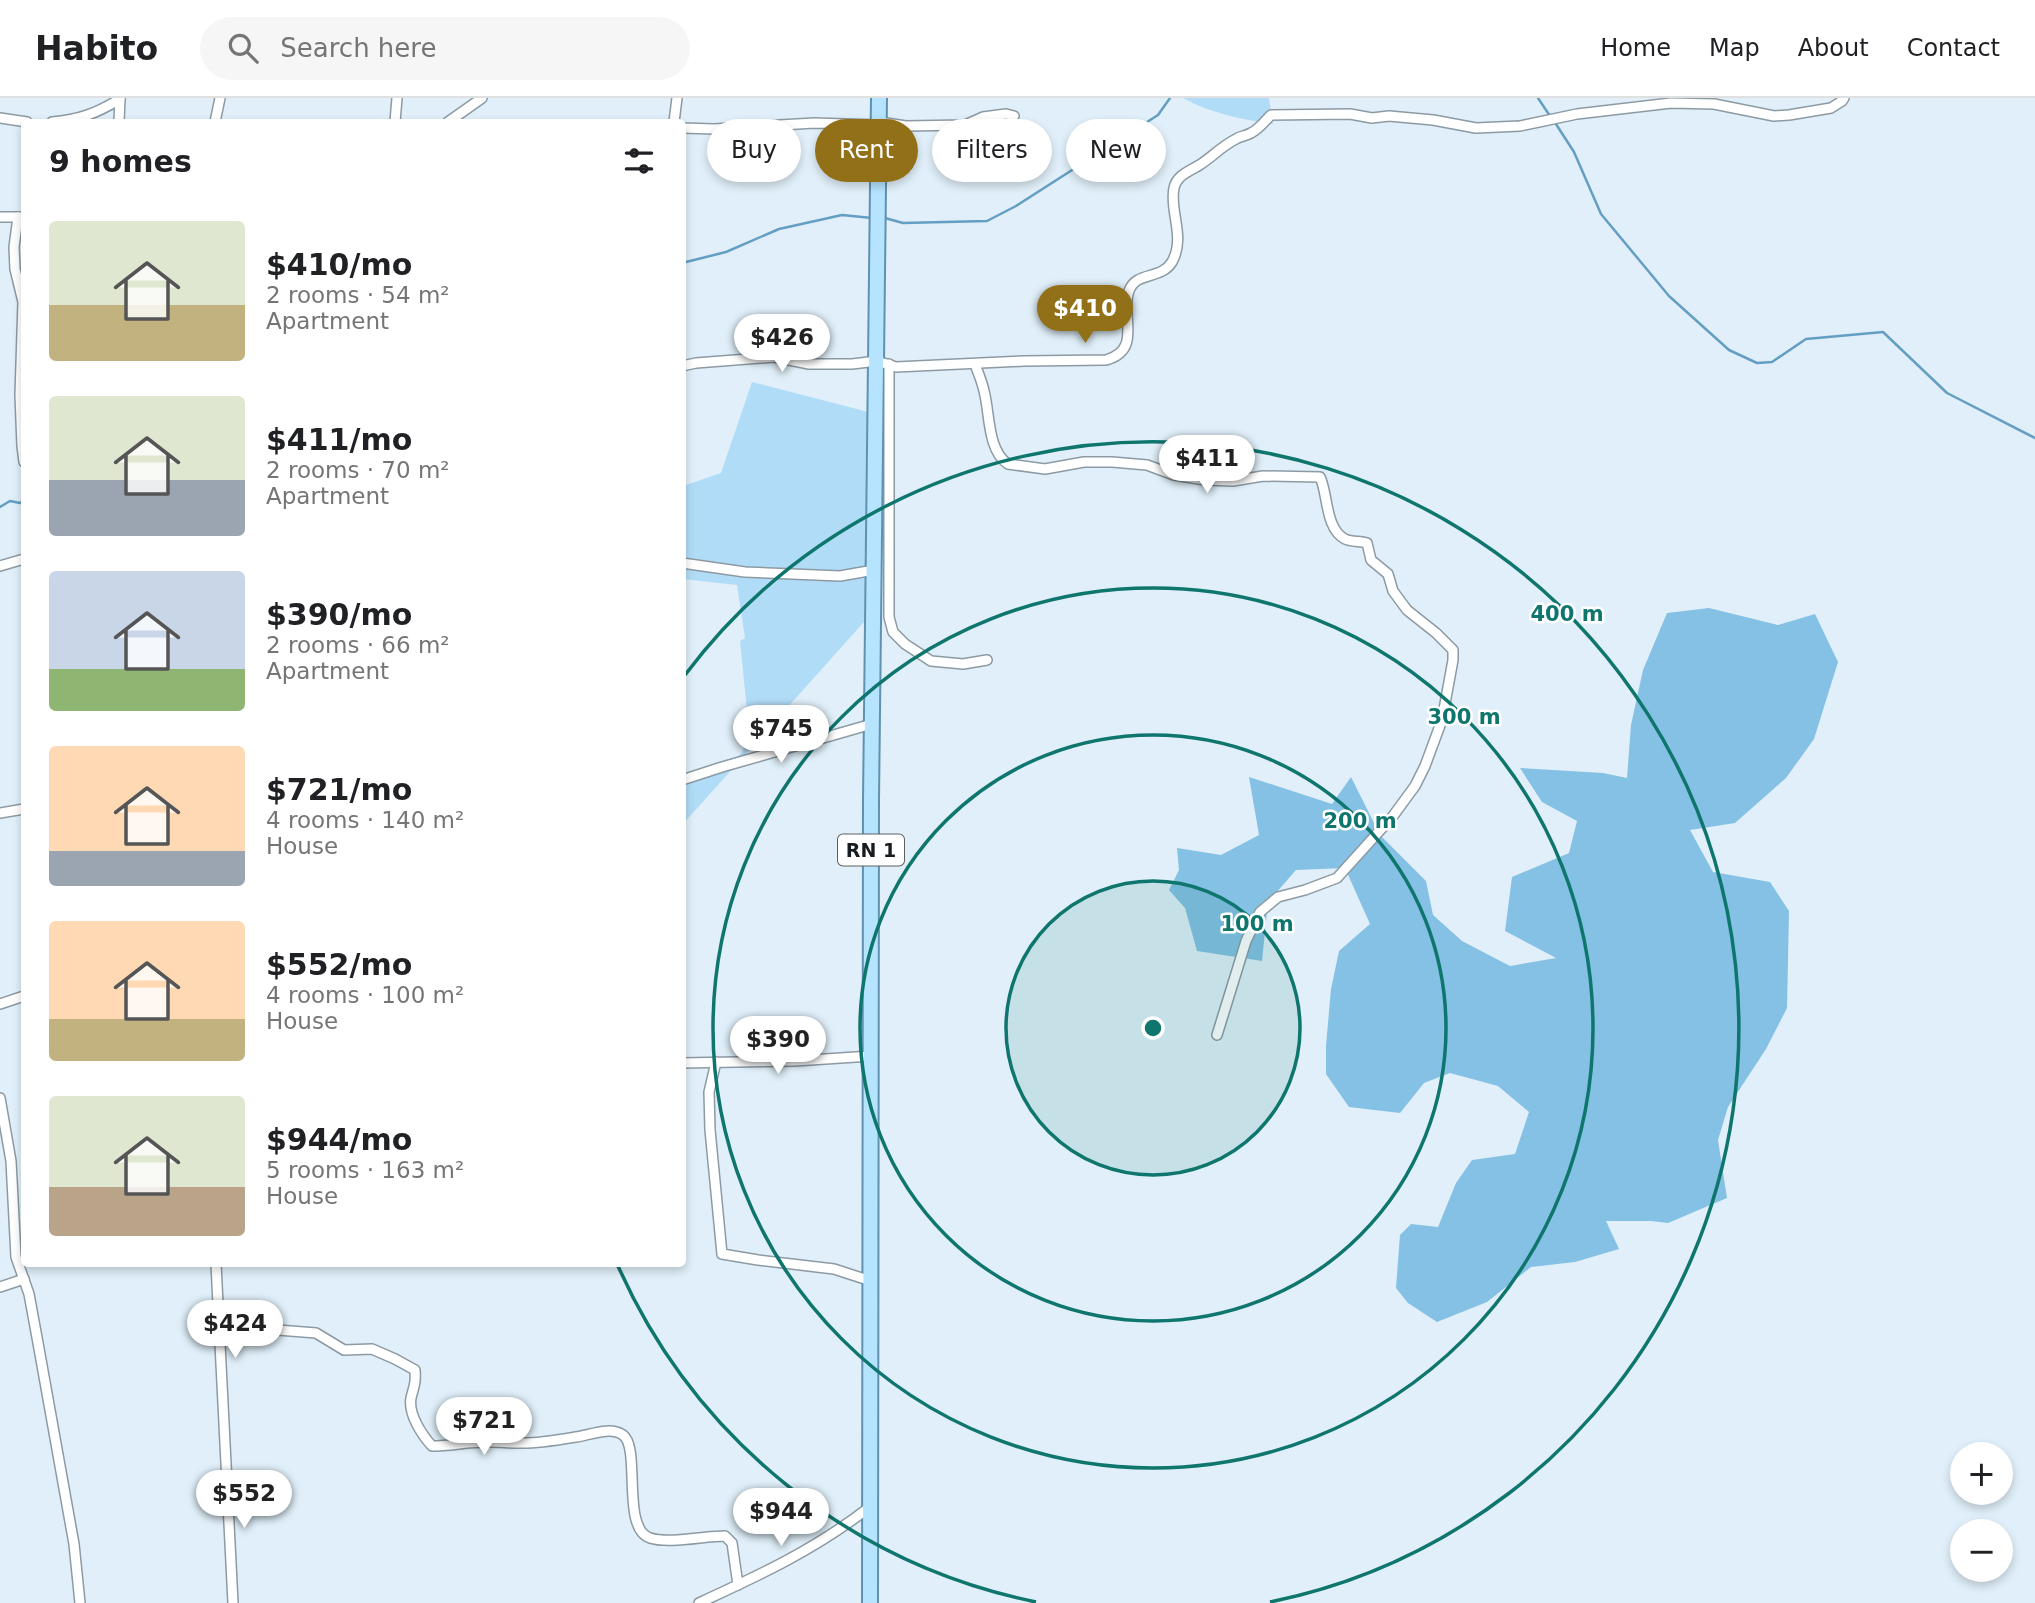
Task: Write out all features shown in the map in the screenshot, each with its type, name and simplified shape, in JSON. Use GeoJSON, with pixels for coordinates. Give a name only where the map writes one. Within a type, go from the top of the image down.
{"type":"FeatureCollection","features":[{"type":"Feature","properties":{"kind":"main road","name":"RN 1"},"geometry":{"type":"LineString","coordinates":[[879,98],[879,119]]}},
{"type":"Feature","properties":{"kind":"main road","name":"RN 1"},"geometry":{"type":"LineString","coordinates":[[870,1603],[872,724],[874,570],[883,362],[880,182]]}},
{"type":"Feature","properties":{"kind":"street"},"geometry":{"type":"LineString","coordinates":[[78,119],[101,110],[120,98]]}},
{"type":"Feature","properties":{"kind":"street"},"geometry":{"type":"LineString","coordinates":[[119,119],[120,98]]}},
{"type":"Feature","properties":{"kind":"street"},"geometry":{"type":"LineString","coordinates":[[216,119],[220,98]]}},
{"type":"Feature","properties":{"kind":"street"},"geometry":{"type":"LineString","coordinates":[[396,119],[397,98]]}},
{"type":"Feature","properties":{"kind":"street"},"geometry":{"type":"LineString","coordinates":[[452,119],[482,98]]}},
{"type":"Feature","properties":{"kind":"street"},"geometry":{"type":"LineString","coordinates":[[674,119],[677,98]]}},
{"type":"Feature","properties":{"kind":"street"},"geometry":{"type":"LineString","coordinates":[[686,366],[754,357],[774,357],[810,364],[883,362],[896,367],[1106,360],[1118,354],[1125,346],[1128,336],[1129,289],[1142,278],[1164,271],[1172,262],[1178,229],[1173,197],[1176,181],[1219,148],[1238,137],[1252,133],[1270,115],[1350,114],[1373,118],[1389,116],[1476,128],[1520,126],[1577,114],[1671,103],[1714,104],[1774,116],[1790,115],[1831,108],[1844,98]]}},
{"type":"Feature","properties":{"kind":"street"},"geometry":{"type":"LineString","coordinates":[[918,126],[965,125],[983,117],[1006,114],[1014,116]]}},
{"type":"Feature","properties":{"kind":"street"},"geometry":{"type":"LineString","coordinates":[[0,118],[21,121]]}},
{"type":"Feature","properties":{"kind":"street"},"geometry":{"type":"LineString","coordinates":[[686,128],[815,123]]}},
{"type":"Feature","properties":{"kind":"street"},"geometry":{"type":"LineString","coordinates":[[0,217],[21,217],[14,247],[21,295]]}},
{"type":"Feature","properties":{"kind":"street"},"geometry":{"type":"LineString","coordinates":[[883,362],[889,617],[893,632],[905,644],[931,661],[963,664],[987,660]]}},
{"type":"Feature","properties":{"kind":"street"},"geometry":{"type":"LineString","coordinates":[[975,364],[984,390],[994,444],[1008,464],[1045,469],[1112,462],[1147,466],[1174,475],[1224,480],[1263,476],[1320,477],[1327,506],[1339,534],[1348,540],[1367,543],[1371,560],[1388,573],[1392,588],[1407,610],[1452,650],[1453,660],[1442,720],[1415,786],[1393,816],[1337,878],[1314,888],[1278,897],[1260,912],[1245,941],[1217,1035]]}},
{"type":"Feature","properties":{"kind":"street"},"geometry":{"type":"LineString","coordinates":[[21,365],[21,421]]}},
{"type":"Feature","properties":{"kind":"street"},"geometry":{"type":"LineString","coordinates":[[0,566],[21,559]]}},
{"type":"Feature","properties":{"kind":"street"},"geometry":{"type":"LineString","coordinates":[[686,564],[745,572],[800,575],[840,576],[874,570]]}},
{"type":"Feature","properties":{"kind":"street"},"geometry":{"type":"LineString","coordinates":[[686,779],[872,724]]}},
{"type":"Feature","properties":{"kind":"street"},"geometry":{"type":"LineString","coordinates":[[0,813],[21,809]]}},
{"type":"Feature","properties":{"kind":"street"},"geometry":{"type":"LineString","coordinates":[[0,1004],[21,997]]}},
{"type":"Feature","properties":{"kind":"street"},"geometry":{"type":"LineString","coordinates":[[686,1063],[795,1061],[871,1056]]}},
{"type":"Feature","properties":{"kind":"street"},"geometry":{"type":"LineString","coordinates":[[716,1062],[709,1091],[710,1130],[722,1254],[758,1261],[835,1269],[871,1281]]}},
{"type":"Feature","properties":{"kind":"street"},"geometry":{"type":"LineString","coordinates":[[0,1098],[11,1161],[16,1257],[36,1331],[74,1544],[80,1603]]}},
{"type":"Feature","properties":{"kind":"street"},"geometry":{"type":"LineString","coordinates":[[216,1267],[233,1603]]}},
{"type":"Feature","properties":{"kind":"street"},"geometry":{"type":"LineString","coordinates":[[0,1287],[24,1279]]}},
{"type":"Feature","properties":{"kind":"street"},"geometry":{"type":"LineString","coordinates":[[218,1327],[225,1335],[238,1337],[278,1330],[316,1333],[344,1350],[372,1349],[415,1370],[416,1384],[410,1401],[423,1436],[432,1446],[490,1441],[519,1443],[573,1438],[608,1431],[621,1433],[628,1440],[635,1522],[643,1533],[649,1538],[671,1540],[725,1536],[732,1543],[738,1585]]}},
{"type":"Feature","properties":{"kind":"street"},"geometry":{"type":"LineString","coordinates":[[699,1603],[784,1563],[839,1531],[871,1506]]}},
{"type":"Feature","properties":{"kind":"shaded area"},"geometry":{"type":"Polygon","coordinates":[[[1183,98],[1269,98],[1273,124],[1216,112],[1183,98]]]}},
{"type":"Feature","properties":{"kind":"shaded area"},"geometry":{"type":"Polygon","coordinates":[[[752,382],[880,415],[881,603],[686,821],[686,774],[729,766],[743,751],[748,720],[740,641],[745,638],[737,585],[686,579],[686,485],[721,473],[752,382]]]}},
{"type":"Feature","properties":{"kind":"shaded area"},"geometry":{"type":"Polygon","coordinates":[[[1709,608],[1778,625],[1815,614],[1838,662],[1814,739],[1786,778],[1735,823],[1690,830],[1713,872],[1770,882],[1789,911],[1787,1008],[1766,1049],[1728,1107],[1718,1140],[1727,1198],[1668,1223],[1606,1221],[1619,1249],[1575,1262],[1531,1267],[1487,1302],[1437,1322],[1408,1303],[1396,1288],[1400,1235],[1411,1224],[1438,1227],[1456,1183],[1472,1160],[1515,1154],[1529,1112],[1498,1086],[1450,1073],[1424,1083],[1400,1113],[1349,1107],[1326,1074],[1331,989],[1339,951],[1370,924],[1345,868],[1296,870],[1268,902],[1262,961],[1197,951],[1185,908],[1169,890],[1179,870],[1177,848],[1221,855],[1259,835],[1249,777],[1332,804],[1351,777],[1380,835],[1426,881],[1433,915],[1462,941],[1510,966],[1556,958],[1505,931],[1512,877],[1569,853],[1577,821],[1542,802],[1520,768],[1603,773],[1627,778],[1631,725],[1643,670],[1667,613],[1709,608]]]}},
{"type":"Feature","properties":{"kind":"waterway"},"geometry":{"type":"LineString","coordinates":[[885,218],[903,223],[987,221],[1016,206],[1158,115],[1170,98]]}},
{"type":"Feature","properties":{"kind":"waterway"},"geometry":{"type":"LineString","coordinates":[[1538,98],[1550,116]]}},
{"type":"Feature","properties":{"kind":"waterway"},"geometry":{"type":"LineString","coordinates":[[1554,121],[1574,152],[1601,214],[1669,296],[1729,350],[1757,363],[1772,362],[1806,339],[1883,332],[1947,393],[2035,438]]}},
{"type":"Feature","properties":{"kind":"waterway"},"geometry":{"type":"LineString","coordinates":[[686,262],[726,252],[779,229],[842,215],[872,218]]}},
{"type":"Feature","properties":{"kind":"waterway"},"geometry":{"type":"LineString","coordinates":[[0,507],[10,501],[21,502]]}}]}
